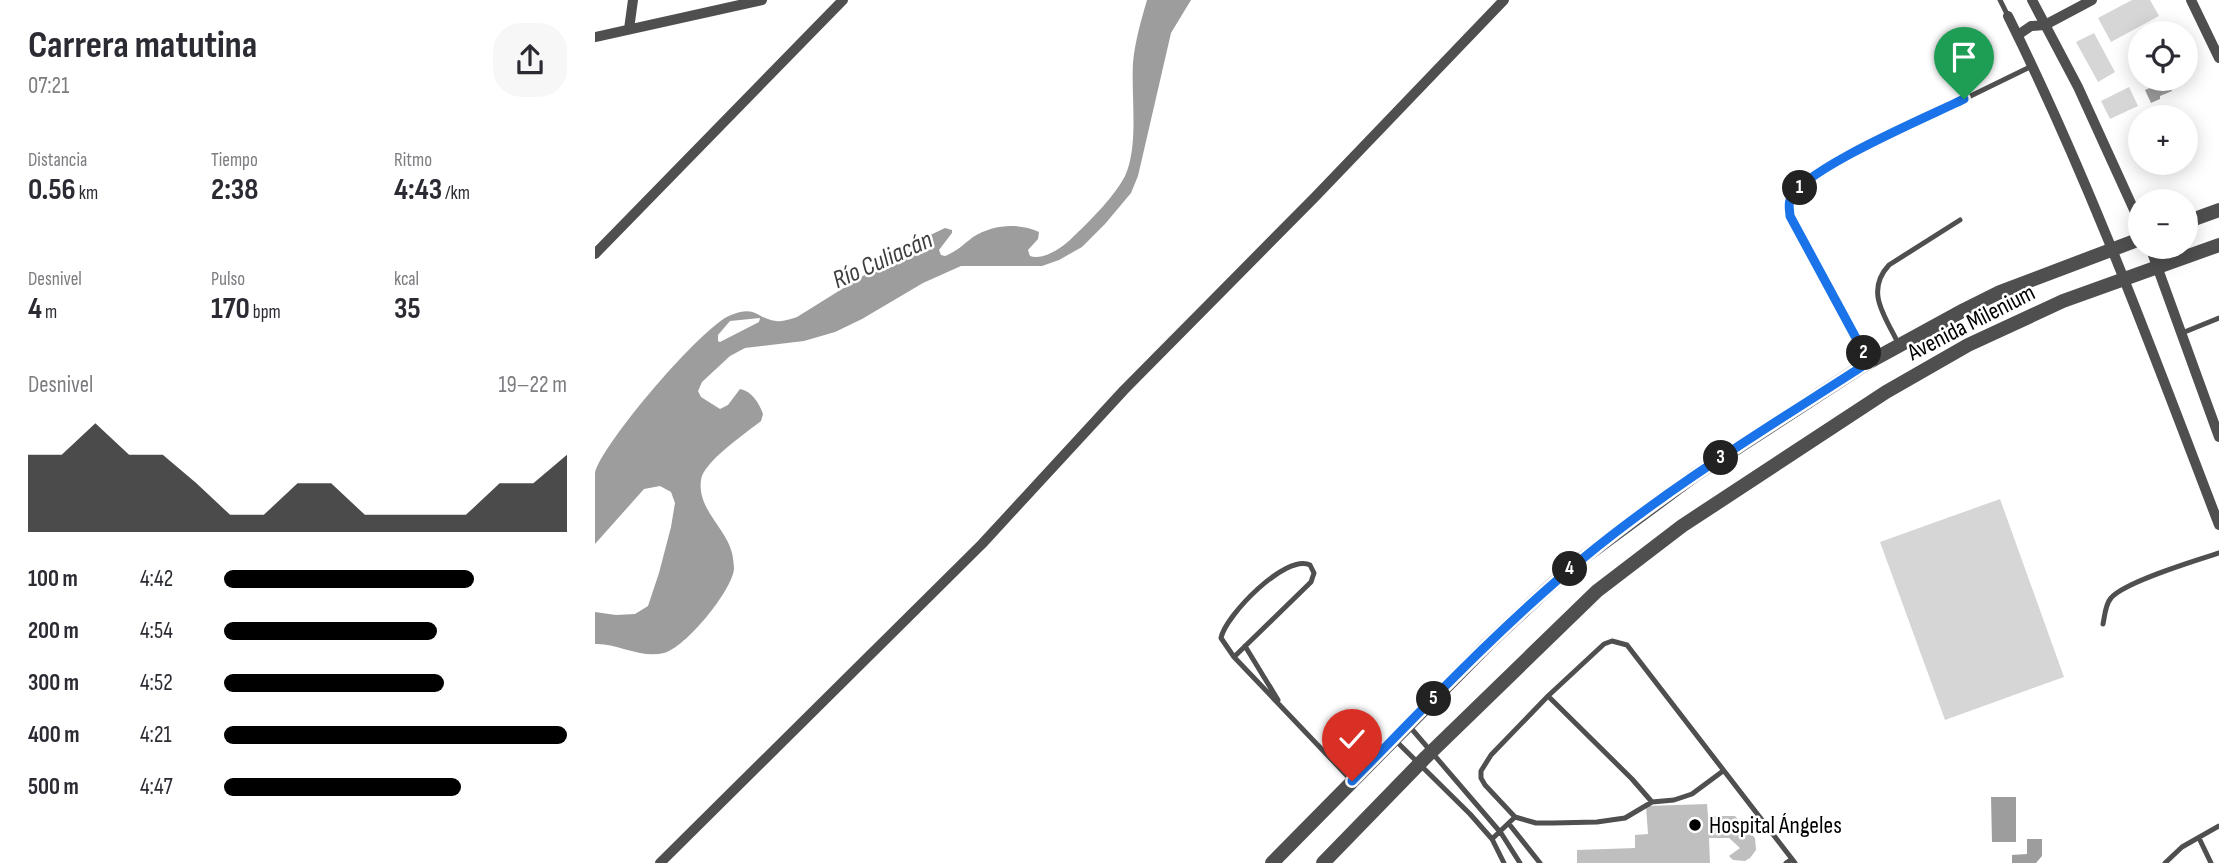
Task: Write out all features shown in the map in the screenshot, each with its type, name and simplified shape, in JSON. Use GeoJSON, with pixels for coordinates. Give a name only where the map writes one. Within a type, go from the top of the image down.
{"type":"FeatureCollection","features":[{"type":"Feature","properties":{"kind":"street"},"geometry":{"type":"LineString","coordinates":[[629,29],[633,0]]}},
{"type":"Feature","properties":{"kind":"street"},"geometry":{"type":"LineString","coordinates":[[595,37],[762,0]]}},
{"type":"Feature","properties":{"kind":"street"},"geometry":{"type":"LineString","coordinates":[[595,254],[843,0]]}},
{"type":"Feature","properties":{"kind":"street"},"geometry":{"type":"LineString","coordinates":[[660,863],[982,544],[1124,390],[1324,188],[1504,0]]}},
{"type":"Feature","properties":{"kind":"street"},"geometry":{"type":"LineString","coordinates":[[2034,3],[2049,0]]}},
{"type":"Feature","properties":{"kind":"street"},"geometry":{"type":"LineString","coordinates":[[2018,35],[2031,26],[2045,25],[2092,0]]}},
{"type":"Feature","properties":{"kind":"street"},"geometry":{"type":"LineString","coordinates":[[2190,0],[2219,58]]}},
{"type":"Feature","properties":{"kind":"street"},"geometry":{"type":"LineString","coordinates":[[2034,3],[2078,87],[2128,197]]}},
{"type":"Feature","properties":{"kind":"street"},"geometry":{"type":"LineString","coordinates":[[2031,26],[2034,3]]}},
{"type":"Feature","properties":{"kind":"street"},"geometry":{"type":"LineString","coordinates":[[2008,16],[2054,109],[2113,248],[2219,525]]}},
{"type":"Feature","properties":{"kind":"street"},"geometry":{"type":"LineString","coordinates":[[2198,218],[2219,210]]}},
{"type":"Feature","properties":{"kind":"street","name":"Avenida Milenium"},"geometry":{"type":"LineString","coordinates":[[1272,863],[1488,644],[1583,558],[1695,475],[1899,345],[2000,292],[2128,243]]}},
{"type":"Feature","properties":{"kind":"street","name":"Avenida Milenium"},"geometry":{"type":"LineString","coordinates":[[1323,863],[1432,751],[1597,590],[1682,526],[1886,392],[1968,345],[2051,306],[2219,244]]}},
{"type":"Feature","properties":{"kind":"street"},"geometry":{"type":"LineString","coordinates":[[2155,259],[2219,437]]}},
{"type":"Feature","properties":{"kind":"lane"},"geometry":{"type":"LineString","coordinates":[[2000,0],[2008,16]]}},
{"type":"Feature","properties":{"kind":"lane"},"geometry":{"type":"LineString","coordinates":[[1869,362],[1790,216],[1790,200],[1804,183],[1829,165],[2032,66]]}},
{"type":"Feature","properties":{"kind":"lane"},"geometry":{"type":"LineString","coordinates":[[1899,345],[1876,296],[1876,285],[1881,274],[1889,265],[1960,220]]}},
{"type":"Feature","properties":{"kind":"lane"},"geometry":{"type":"LineString","coordinates":[[2182,332],[2219,318]]}},
{"type":"Feature","properties":{"kind":"lane"},"geometry":{"type":"LineString","coordinates":[[2103,624],[2106,608],[2117,593],[2153,576],[2219,553]]}},
{"type":"Feature","properties":{"kind":"lane"},"geometry":{"type":"LineString","coordinates":[[1234,657],[1311,582],[1314,573],[1310,565],[1300,562],[1276,572],[1225,626],[1221,638],[1234,657],[1352,781]]}},
{"type":"Feature","properties":{"kind":"lane"},"geometry":{"type":"LineString","coordinates":[[1723,771],[1692,794],[1674,800],[1652,802],[1625,818],[1597,822],[1536,823],[1515,817],[1486,785],[1481,771],[1491,755],[1548,696],[1604,644],[1619,641],[1627,645],[1723,771],[1791,862]]}},
{"type":"Feature","properties":{"kind":"lane"},"geometry":{"type":"LineString","coordinates":[[1245,646],[1284,710]]}},
{"type":"Feature","properties":{"kind":"lane"},"geometry":{"type":"LineString","coordinates":[[1548,696],[1652,802]]}},
{"type":"Feature","properties":{"kind":"lane"},"geometry":{"type":"LineString","coordinates":[[1409,725],[1501,833],[1520,863]]}},
{"type":"Feature","properties":{"kind":"lane"},"geometry":{"type":"LineString","coordinates":[[1394,738],[1492,839],[1504,863]]}},
{"type":"Feature","properties":{"kind":"lane"},"geometry":{"type":"LineString","coordinates":[[1492,839],[1515,817]]}},
{"type":"Feature","properties":{"kind":"lane"},"geometry":{"type":"LineString","coordinates":[[1509,824],[1540,863]]}},
{"type":"Feature","properties":{"kind":"lane"},"geometry":{"type":"LineString","coordinates":[[2165,863],[2182,847],[2219,826]]}},
{"type":"Feature","properties":{"kind":"lane"},"geometry":{"type":"LineString","coordinates":[[2199,838],[2211,863]]}},
{"type":"Feature","properties":{"kind":"shaded area"},"geometry":{"type":"Polygon","coordinates":[[[1147,0],[1191,0],[1171,33],[1138,176],[1131,193],[1105,224],[1082,247],[1042,266],[961,266],[923,283],[835,332],[804,341],[745,348],[730,356],[702,382],[698,391],[701,397],[720,409],[728,405],[740,389],[755,398],[763,414],[761,421],[709,465],[701,480],[703,500],[732,553],[734,569],[731,579],[717,604],[695,630],[673,649],[664,653],[647,654],[595,644],[595,612],[635,614],[648,606],[671,527],[675,503],[671,492],[660,486],[644,489],[595,544],[595,473],[615,438],[655,387],[699,340],[731,315],[746,311],[779,321],[797,317],[924,238],[945,228],[952,230],[952,233],[939,250],[941,255],[945,256],[980,233],[1005,226],[1023,227],[1039,232],[1038,239],[1028,250],[1030,256],[1047,255],[1063,245],[1086,225],[1125,176],[1133,136],[1133,63],[1147,0]],[[760,318],[730,321],[718,335],[718,341],[720,342],[759,322],[760,318]]]}},
{"type":"Feature","properties":{"kind":"shaded area"},"geometry":{"type":"Polygon","coordinates":[[[2132,0],[2150,0],[2159,16],[2150,21],[2128,21],[2128,33],[2111,42],[2098,18],[2132,0]]]}},
{"type":"Feature","properties":{"kind":"shaded area"},"geometry":{"type":"Polygon","coordinates":[[[2094,33],[2115,72],[2098,82],[2076,42],[2094,33]]]}},
{"type":"Feature","properties":{"kind":"shaded area"},"geometry":{"type":"Polygon","coordinates":[[[2128,88],[2138,105],[2128,105],[2128,111],[2110,119],[2101,101],[2128,88]]]}},
{"type":"Feature","properties":{"kind":"shaded area"},"geometry":{"type":"Polygon","coordinates":[[[2145,91],[2172,91],[2160,96],[2160,99],[2151,103],[2145,91]]]}},
{"type":"Feature","properties":{"kind":"shaded area"},"geometry":{"type":"Polygon","coordinates":[[[2000,499],[2064,677],[1945,720],[1880,542],[2000,499]]]}},
{"type":"Feature","properties":{"kind":"shaded area"},"geometry":{"type":"Polygon","coordinates":[[[1991,797],[2016,797],[2016,842],[1992,842],[1991,797]]]}},
{"type":"Feature","properties":{"kind":"shaded area"},"geometry":{"type":"Polygon","coordinates":[[[2027,839],[2042,839],[2042,856],[2036,863],[2012,863],[2012,855],[2027,854],[2027,839]]]}},
{"type":"Feature","properties":{"kind":"building","name":"Hospital Ángeles"},"geometry":{"type":"Polygon","coordinates":[[[1707,804],[1708,816],[1735,816],[1755,838],[1756,850],[1750,858],[1745,861],[1733,860],[1729,856],[1740,848],[1729,838],[1709,838],[1710,863],[1577,863],[1577,850],[1635,848],[1635,835],[1648,834],[1646,806],[1707,804]]]}},
{"type":"Feature","properties":{"kind":"place","name":"Hospital Ángeles"},"geometry":{"type":"Point","coordinates":[1695,825]}},
{"type":"Feature","properties":{"kind":"route"},"geometry":{"type":"LineString","coordinates":[[1352,781],[1488,644],[1583,558],[1695,475],[1869,362],[1790,216],[1790,200],[1804,183],[1829,165],[1964,99]]}},
{"type":"Feature","properties":{"kind":"water label","name":"Río Culiacán"},"geometry":{"type":"Point","coordinates":[882,259]}}]}
